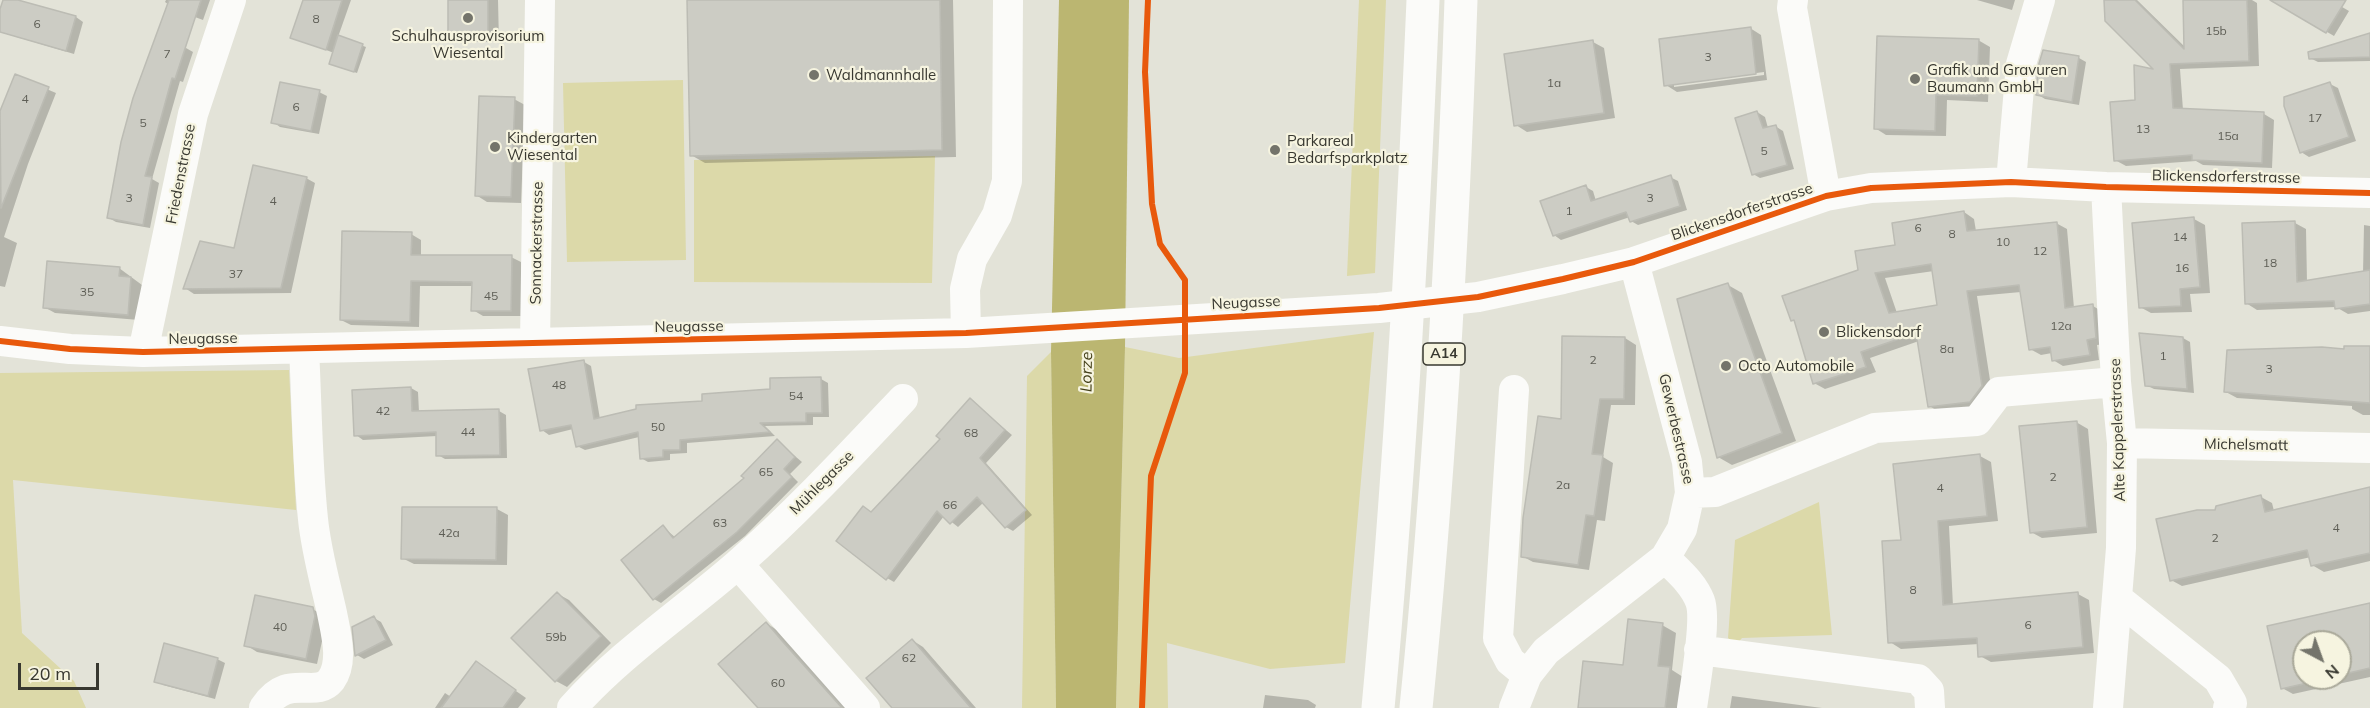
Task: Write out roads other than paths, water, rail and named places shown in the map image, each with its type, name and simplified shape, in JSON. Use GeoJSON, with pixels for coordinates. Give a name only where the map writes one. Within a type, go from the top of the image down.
{"type":"FeatureCollection","features":[{"type":"Feature","properties":{"kind":"highway","name":"A14"},"geometry":{"type":"LineString","coordinates":[[1378,708],[1403,395],[1423,0]]}},
{"type":"Feature","properties":{"kind":"highway","name":"A14"},"geometry":{"type":"LineString","coordinates":[[1416,708],[1438,442],[1451,230],[1461,0]]}},
{"type":"Feature","properties":{"kind":"street","name":"Friedenstrasse"},"geometry":{"type":"LineString","coordinates":[[143,352],[193,114],[231,0]]}},
{"type":"Feature","properties":{"kind":"street","name":"Sonnackerstrasse"},"geometry":{"type":"LineString","coordinates":[[536,343],[540,0]]}},
{"type":"Feature","properties":{"kind":"street"},"geometry":{"type":"LineString","coordinates":[[966,333],[965,289],[972,259],[997,216],[1007,181],[1008,0]]}},
{"type":"Feature","properties":{"kind":"street"},"geometry":{"type":"LineString","coordinates":[[1793,0],[1794,19],[1826,196]]}},
{"type":"Feature","properties":{"kind":"street"},"geometry":{"type":"LineString","coordinates":[[2011,182],[2021,64],[2040,0]]}},
{"type":"Feature","properties":{"kind":"street","name":"Blickensdorferstrasse"},"geometry":{"type":"LineString","coordinates":[[1379,308],[1478,297],[1563,279],[1634,261],[1826,196],[1871,188],[2011,182],[2106,187],[2370,193]]}},
{"type":"Feature","properties":{"kind":"street","name":"Alte Kappelerstrasse"},"geometry":{"type":"LineString","coordinates":[[2106,187],[2116,382],[2122,443],[2121,548],[2108,708]]}},
{"type":"Feature","properties":{"kind":"street","name":"Gewerbestrasse"},"geometry":{"type":"LineString","coordinates":[[1514,708],[1527,675],[1546,651],[1665,558],[1682,529],[1690,493],[1687,462],[1634,261]]}},
{"type":"Feature","properties":{"kind":"street","name":"Neugasse"},"geometry":{"type":"LineString","coordinates":[[0,340],[70,349],[143,352],[304,349],[966,333],[1379,308]]}},
{"type":"Feature","properties":{"kind":"street"},"geometry":{"type":"LineString","coordinates":[[264,708],[270,699],[286,688],[317,688],[330,682],[339,665],[335,629],[313,520],[304,349]]}},
{"type":"Feature","properties":{"kind":"street"},"geometry":{"type":"LineString","coordinates":[[1690,493],[1715,492],[1875,428],[1977,421],[1999,392],[2116,382]]}},
{"type":"Feature","properties":{"kind":"street"},"geometry":{"type":"LineString","coordinates":[[1514,390],[1498,638],[1510,661],[1527,675]]}},
{"type":"Feature","properties":{"kind":"street","name":"Mühlegasse"},"geometry":{"type":"LineString","coordinates":[[572,708],[602,677],[738,564],[822,485],[903,399]]}},
{"type":"Feature","properties":{"kind":"street","name":"Michelsmatt"},"geometry":{"type":"LineString","coordinates":[[2122,443],[2370,448]]}},
{"type":"Feature","properties":{"kind":"street"},"geometry":{"type":"LineString","coordinates":[[1665,558],[1689,581],[1701,603],[1699,650],[1692,708]]}},
{"type":"Feature","properties":{"kind":"street"},"geometry":{"type":"LineString","coordinates":[[738,564],[866,708]]}},
{"type":"Feature","properties":{"kind":"street"},"geometry":{"type":"LineString","coordinates":[[2117,598],[2218,678],[2233,706]]}},
{"type":"Feature","properties":{"kind":"street"},"geometry":{"type":"LineString","coordinates":[[1699,650],[1918,680],[1929,691],[1930,708]]}},
{"type":"Feature","properties":{"kind":"water","name":"Lorze"},"geometry":{"type":"Polygon","coordinates":[[[1059,0],[1129,0],[1125,347],[1116,708],[1056,708],[1051,352],[1059,0]]]}},
{"type":"Feature","properties":{"kind":"place","name":"Schulhausprovisorium Wiesental"},"geometry":{"type":"Point","coordinates":[468,18]}},
{"type":"Feature","properties":{"kind":"place","name":"Waldmannhalle"},"geometry":{"type":"Point","coordinates":[814,75]}},
{"type":"Feature","properties":{"kind":"place","name":"Grafik und Gravuren Baumann GmbH"},"geometry":{"type":"Point","coordinates":[1915,79]}},
{"type":"Feature","properties":{"kind":"place","name":"Kindergarten Wiesental"},"geometry":{"type":"Point","coordinates":[495,147]}},
{"type":"Feature","properties":{"kind":"place","name":"Parkareal Bedarfsparkplatz"},"geometry":{"type":"Point","coordinates":[1275,150]}},
{"type":"Feature","properties":{"kind":"place","name":"Blickensdorf"},"geometry":{"type":"Point","coordinates":[1824,332]}},
{"type":"Feature","properties":{"kind":"place","name":"Octo Automobile"},"geometry":{"type":"Point","coordinates":[1726,366]}}]}
